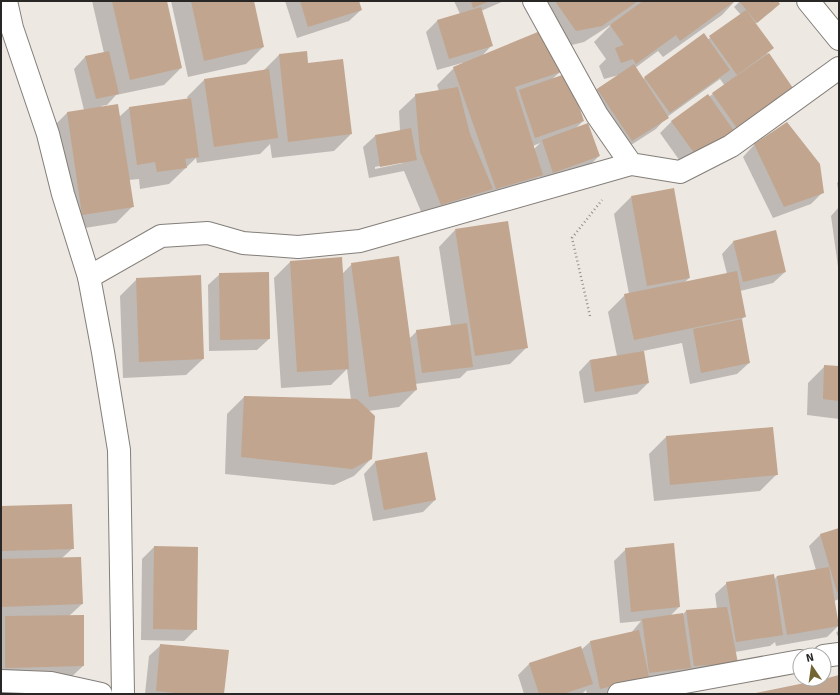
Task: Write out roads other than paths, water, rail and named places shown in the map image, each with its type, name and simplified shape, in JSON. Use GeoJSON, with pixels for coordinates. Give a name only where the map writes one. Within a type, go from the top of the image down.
{"type":"FeatureCollection","features":[{"type":"Feature","properties":{"kind":"street"},"geometry":{"type":"LineString","coordinates":[[6,1],[12,28],[48,134],[63,194],[90,277],[118,450],[124,694]]}},
{"type":"Feature","properties":{"kind":"street"},"geometry":{"type":"LineString","coordinates":[[534,1],[597,115],[631,164]]}},
{"type":"Feature","properties":{"kind":"street"},"geometry":{"type":"LineString","coordinates":[[808,1],[839,39]]}},
{"type":"Feature","properties":{"kind":"street"},"geometry":{"type":"LineString","coordinates":[[90,277],[161,236],[208,233],[243,243],[298,247],[360,241],[631,164],[680,172],[731,146],[839,68]]}},
{"type":"Feature","properties":{"kind":"street"},"geometry":{"type":"LineString","coordinates":[[619,694],[792,662]]}},
{"type":"Feature","properties":{"kind":"street"},"geometry":{"type":"LineString","coordinates":[[1,680],[51,683],[101,694]]}}]}
